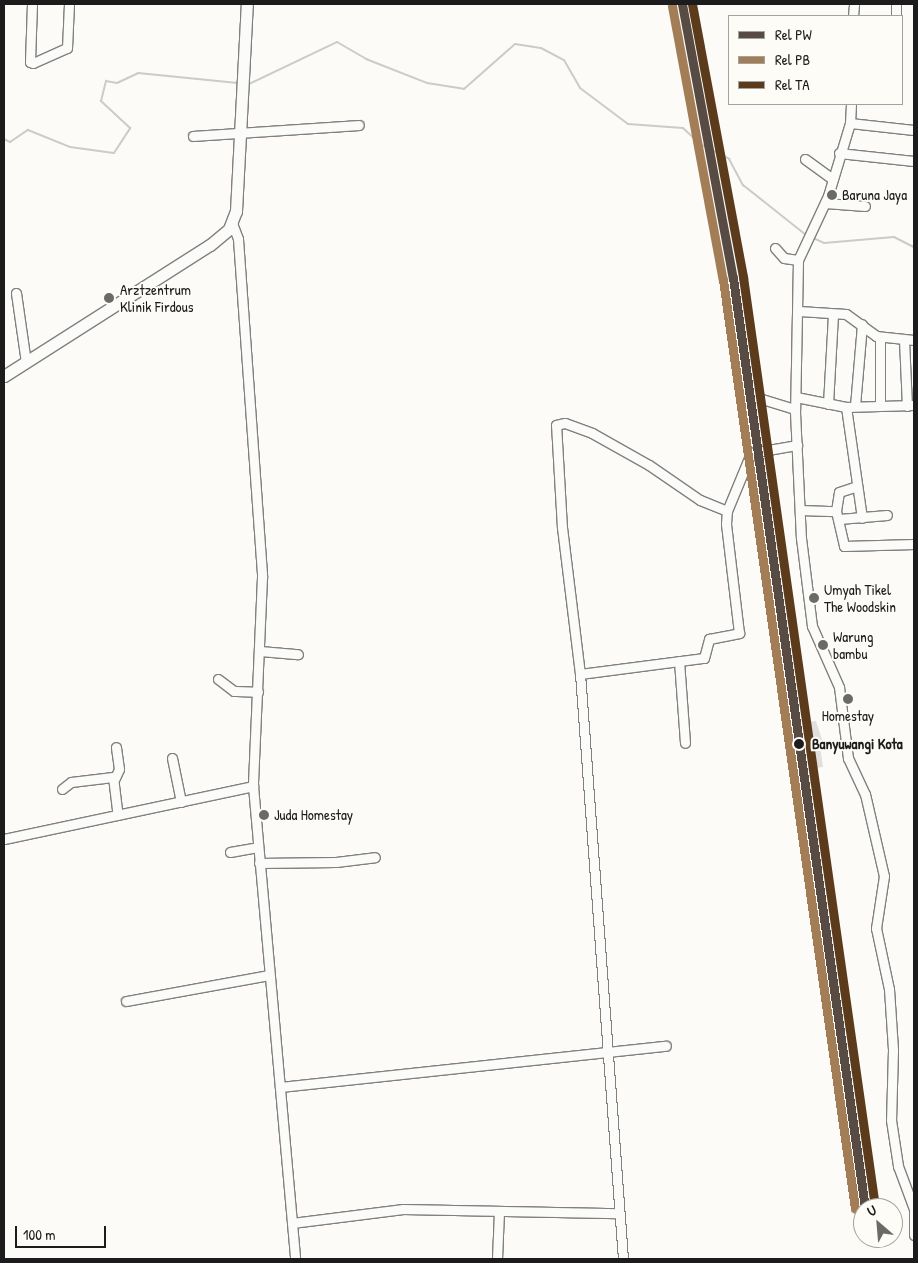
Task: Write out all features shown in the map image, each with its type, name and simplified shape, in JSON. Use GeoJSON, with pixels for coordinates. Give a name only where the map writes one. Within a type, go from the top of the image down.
{"type":"FeatureCollection","features":[{"type":"Feature","properties":{"kind":"main road"},"geometry":{"type":"LineString","coordinates":[[4,376],[210,245],[232,223],[237,135],[244,71],[247,4]]}},
{"type":"Feature","properties":{"kind":"street"},"geometry":{"type":"LineString","coordinates":[[32,4],[30,62],[34,64],[66,48],[68,4]]}},
{"type":"Feature","properties":{"kind":"street"},"geometry":{"type":"LineString","coordinates":[[851,105],[850,123],[839,153],[826,203],[808,232],[798,260],[799,311],[795,409],[800,510],[812,626],[836,677],[846,752],[864,790],[884,876],[876,928],[889,989],[893,1050],[891,1120],[900,1174],[914,1211],[914,1235]]}},
{"type":"Feature","properties":{"kind":"street"},"geometry":{"type":"LineString","coordinates":[[850,123],[914,130]]}},
{"type":"Feature","properties":{"kind":"street"},"geometry":{"type":"LineString","coordinates":[[193,136],[237,135],[359,125]]}},
{"type":"Feature","properties":{"kind":"street"},"geometry":{"type":"LineString","coordinates":[[839,153],[914,161]]}},
{"type":"Feature","properties":{"kind":"street"},"geometry":{"type":"LineString","coordinates":[[805,160],[833,179]]}},
{"type":"Feature","properties":{"kind":"street"},"geometry":{"type":"LineString","coordinates":[[826,203],[865,206]]}},
{"type":"Feature","properties":{"kind":"street"},"geometry":{"type":"LineString","coordinates":[[232,223],[238,240],[258,509],[260,651],[253,786],[295,1259]]}},
{"type":"Feature","properties":{"kind":"street"},"geometry":{"type":"LineString","coordinates":[[774,248],[784,258],[798,260]]}},
{"type":"Feature","properties":{"kind":"street"},"geometry":{"type":"LineString","coordinates":[[16,293],[26,362]]}},
{"type":"Feature","properties":{"kind":"street"},"geometry":{"type":"LineString","coordinates":[[799,311],[850,315],[880,337],[914,340]]}},
{"type":"Feature","properties":{"kind":"street"},"geometry":{"type":"LineString","coordinates":[[828,404],[832,314]]}},
{"type":"Feature","properties":{"kind":"street"},"geometry":{"type":"LineString","coordinates":[[862,324],[850,406],[857,486],[862,518]]}},
{"type":"Feature","properties":{"kind":"street"},"geometry":{"type":"LineString","coordinates":[[880,337],[880,406]]}},
{"type":"Feature","properties":{"kind":"street"},"geometry":{"type":"LineString","coordinates":[[796,397],[828,404],[850,406],[911,405],[904,340]]}},
{"type":"Feature","properties":{"kind":"street"},"geometry":{"type":"LineString","coordinates":[[762,399],[795,409]]}},
{"type":"Feature","properties":{"kind":"street"},"geometry":{"type":"LineString","coordinates":[[623,1259],[606,1054],[580,674],[562,528],[556,425],[565,423],[592,433],[649,465],[700,500],[728,511]]}},
{"type":"Feature","properties":{"kind":"street"},"geometry":{"type":"LineString","coordinates":[[580,674],[704,658],[709,639],[740,632],[726,524],[728,511],[751,453],[797,445]]}},
{"type":"Feature","properties":{"kind":"street"},"geometry":{"type":"LineString","coordinates":[[857,486],[839,492],[837,515],[844,546],[914,544]]}},
{"type":"Feature","properties":{"kind":"street"},"geometry":{"type":"LineString","coordinates":[[800,510],[862,518],[887,515]]}},
{"type":"Feature","properties":{"kind":"street"},"geometry":{"type":"LineString","coordinates":[[260,651],[298,654]]}},
{"type":"Feature","properties":{"kind":"street"},"geometry":{"type":"LineString","coordinates":[[678,661],[685,743]]}},
{"type":"Feature","properties":{"kind":"street"},"geometry":{"type":"LineString","coordinates":[[218,679],[234,691],[258,692]]}},
{"type":"Feature","properties":{"kind":"street"},"geometry":{"type":"LineString","coordinates":[[116,746],[119,769],[114,778],[118,815]]}},
{"type":"Feature","properties":{"kind":"street"},"geometry":{"type":"LineString","coordinates":[[172,758],[181,802]]}},
{"type":"Feature","properties":{"kind":"street"},"geometry":{"type":"LineString","coordinates":[[62,788],[71,782],[114,778]]}},
{"type":"Feature","properties":{"kind":"street"},"geometry":{"type":"LineString","coordinates":[[4,839],[253,786]]}},
{"type":"Feature","properties":{"kind":"street"},"geometry":{"type":"LineString","coordinates":[[230,852],[258,847]]}},
{"type":"Feature","properties":{"kind":"street"},"geometry":{"type":"LineString","coordinates":[[259,863],[375,857]]}},
{"type":"Feature","properties":{"kind":"street"},"geometry":{"type":"LineString","coordinates":[[126,1001],[269,975]]}},
{"type":"Feature","properties":{"kind":"street"},"geometry":{"type":"LineString","coordinates":[[280,1087],[606,1054],[666,1046]]}},
{"type":"Feature","properties":{"kind":"street"},"geometry":{"type":"LineString","coordinates":[[292,1223],[404,1209],[619,1213]]}},
{"type":"Feature","properties":{"kind":"street"},"geometry":{"type":"LineString","coordinates":[[497,1259],[499,1212]]}},
{"type":"Feature","properties":{"kind":"building"},"geometry":{"type":"Polygon","coordinates":[[[816,721],[824,746],[820,746],[823,767],[815,768],[807,739],[810,738],[808,722],[816,721]]]}},
{"type":"Feature","properties":{"kind":"waterway"},"geometry":{"type":"LineString","coordinates":[[247,85],[337,42],[366,59],[427,83],[464,89],[515,44],[541,48],[564,60],[580,88],[628,124],[683,128],[700,144],[729,159],[743,185],[806,235]]}},
{"type":"Feature","properties":{"kind":"waterway"},"geometry":{"type":"LineString","coordinates":[[4,139],[10,142],[28,130],[70,147],[114,153],[130,128],[101,101],[106,81],[117,83],[138,73],[238,83]]}},
{"type":"Feature","properties":{"kind":"waterway"},"geometry":{"type":"LineString","coordinates":[[813,238],[824,243],[894,237],[914,247]]}},
{"type":"Feature","properties":{"kind":"rail line","name":"PW"},"geometry":{"type":"LineString","coordinates":[[682,4],[733,278],[864,1198]]}},
{"type":"Feature","properties":{"kind":"rail line","name":"TA"},"geometry":{"type":"LineString","coordinates":[[692,4],[743,277],[874,1198]]}},
{"type":"Feature","properties":{"kind":"rail line","name":"PB"},"geometry":{"type":"LineString","coordinates":[[672,6],[723,280],[853,1198]]}},
{"type":"Feature","properties":{"kind":"place","name":"Baruna Jaya"},"geometry":{"type":"Point","coordinates":[832,195]}},
{"type":"Feature","properties":{"kind":"place","name":"Arztzentrum Klinik Firdous"},"geometry":{"type":"Point","coordinates":[109,298]}},
{"type":"Feature","properties":{"kind":"place","name":"Umyah Tikel The Woodskin"},"geometry":{"type":"Point","coordinates":[814,598]}},
{"type":"Feature","properties":{"kind":"place","name":"Warung bambu"},"geometry":{"type":"Point","coordinates":[823,645]}},
{"type":"Feature","properties":{"kind":"place","name":"Homestay"},"geometry":{"type":"Point","coordinates":[848,699]}},
{"type":"Feature","properties":{"kind":"place","name":"Banyuwangi Kota"},"geometry":{"type":"Point","coordinates":[799,744]}},
{"type":"Feature","properties":{"kind":"place","name":"Juda Homestay"},"geometry":{"type":"Point","coordinates":[264,815]}}]}
